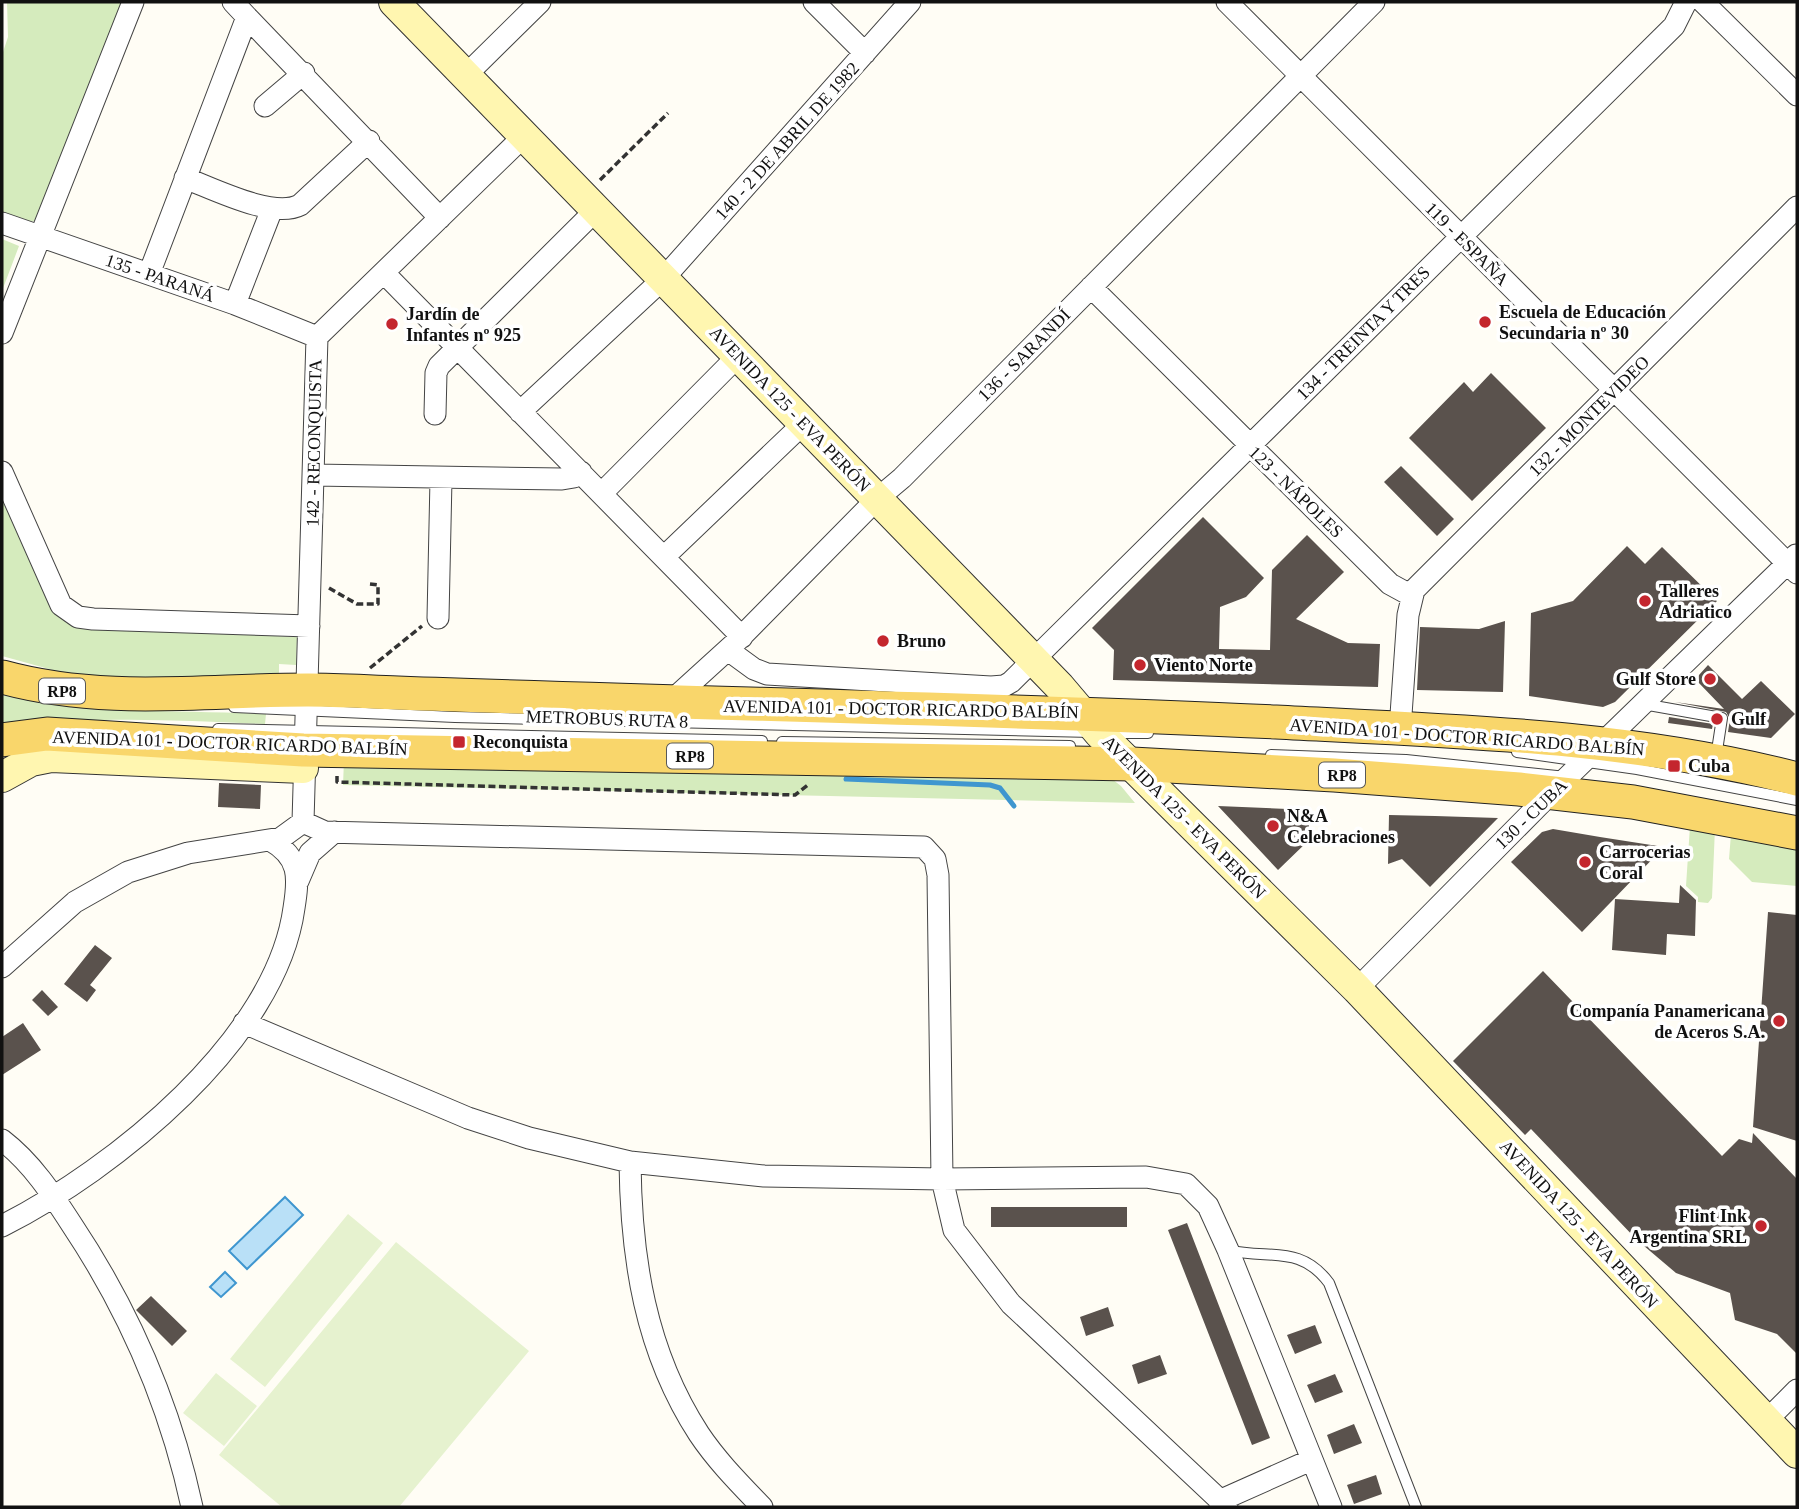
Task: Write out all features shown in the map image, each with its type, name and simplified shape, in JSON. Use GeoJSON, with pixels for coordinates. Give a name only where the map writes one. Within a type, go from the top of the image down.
{"type":"FeatureCollection","features":[{"type":"Feature","properties":{"kind":"main road","name":"AVENIDA 101 - DOCTOR RICARDO BALBÍN"},"geometry":{"type":"LineString","coordinates":[[2,677],[63,691],[123,696],[304,741]]}},
{"type":"Feature","properties":{"kind":"main road","name":"AVENIDA 101 - DOCTOR RICARDO BALBÍN"},"geometry":{"type":"LineString","coordinates":[[304,741],[341,691],[669,703],[1104,743],[1334,775],[1578,771],[1715,761],[1797,779]]}},
{"type":"Feature","properties":{"kind":"main road","name":"AVENIDA 101 - DOCTOR RICARDO BALBÍN"},"geometry":{"type":"LineString","coordinates":[[2,740],[47,734],[304,741],[1104,743],[1400,729],[1578,771],[1633,802],[1797,833]]}},
{"type":"Feature","properties":{"kind":"street"},"geometry":{"type":"LineString","coordinates":[[2,333],[40,235],[59,196],[133,2]]}},
{"type":"Feature","properties":{"kind":"street","name":"AVENIDA 125 - EVA PERÓN"},"geometry":{"type":"LineString","coordinates":[[394,2],[1033,659],[1104,743],[1357,989],[1797,1453]]}},
{"type":"Feature","properties":{"kind":"street"},"geometry":{"type":"LineString","coordinates":[[814,2],[865,53]]}},
{"type":"Feature","properties":{"kind":"street","name":"140 - 2 DE ABRIL DE 1982"},"geometry":{"type":"LineString","coordinates":[[520,412],[663,279],[910,2]]}},
{"type":"Feature","properties":{"kind":"street","name":"119 - ESPAÑA"},"geometry":{"type":"LineString","coordinates":[[1227,2],[1614,391],[1794,563]]}},
{"type":"Feature","properties":{"kind":"street","name":"136 - SARANDÍ"},"geometry":{"type":"LineString","coordinates":[[669,703],[735,643],[877,499],[902,478],[1374,2]]}},
{"type":"Feature","properties":{"kind":"street","name":"134 - TREINTA Y TRES"},"geometry":{"type":"LineString","coordinates":[[384,273],[665,556],[754,669],[767,674],[1004,686],[1674,26],[1686,2]]}},
{"type":"Feature","properties":{"kind":"street"},"geometry":{"type":"LineString","coordinates":[[1703,2],[1797,95]]}},
{"type":"Feature","properties":{"kind":"street"},"geometry":{"type":"LineString","coordinates":[[466,75],[536,3]]}},
{"type":"Feature","properties":{"kind":"street"},"geometry":{"type":"LineString","coordinates":[[149,274],[185,178],[240,9],[440,218]]}},
{"type":"Feature","properties":{"kind":"street"},"geometry":{"type":"LineString","coordinates":[[265,106],[304,73]]}},
{"type":"Feature","properties":{"kind":"street","name":"142 - RECONQUISTA"},"geometry":{"type":"LineString","coordinates":[[303,822],[317,337],[525,135]]}},
{"type":"Feature","properties":{"kind":"street"},"geometry":{"type":"LineString","coordinates":[[185,178],[269,208],[289,210],[300,205],[369,141]]}},
{"type":"Feature","properties":{"kind":"street"},"geometry":{"type":"LineString","coordinates":[[435,415],[436,373],[456,346],[590,203]]}},
{"type":"Feature","properties":{"kind":"street","name":"132 - MONTEVIDEO"},"geometry":{"type":"LineString","coordinates":[[1412,596],[1418,586],[1797,206]]}},
{"type":"Feature","properties":{"kind":"street"},"geometry":{"type":"LineString","coordinates":[[235,304],[270,214],[269,208]]}},
{"type":"Feature","properties":{"kind":"street","name":"135 - PARANÁ"},"geometry":{"type":"LineString","coordinates":[[2,223],[235,304],[317,337]]}},
{"type":"Feature","properties":{"kind":"street","name":"123 - NÁPOLES"},"geometry":{"type":"LineString","coordinates":[[1091,287],[1390,584],[1412,596]]}},
{"type":"Feature","properties":{"kind":"street"},"geometry":{"type":"LineString","coordinates":[[602,493],[739,355]]}},
{"type":"Feature","properties":{"kind":"street"},"geometry":{"type":"LineString","coordinates":[[665,556],[805,422]]}},
{"type":"Feature","properties":{"kind":"street"},"geometry":{"type":"LineString","coordinates":[[2,472],[61,605],[67,612],[93,619],[309,626]]}},
{"type":"Feature","properties":{"kind":"street"},"geometry":{"type":"LineString","coordinates":[[314,475],[562,479],[574,477],[581,472]]}},
{"type":"Feature","properties":{"kind":"street"},"geometry":{"type":"LineString","coordinates":[[438,616],[440,479]]}},
{"type":"Feature","properties":{"kind":"street","name":"130 - CUBA"},"geometry":{"type":"LineString","coordinates":[[1357,989],[1643,704],[1794,563]]}},
{"type":"Feature","properties":{"kind":"street"},"geometry":{"type":"LineString","coordinates":[[1400,729],[1412,596]]}},
{"type":"Feature","properties":{"kind":"street"},"geometry":{"type":"LineString","coordinates":[[2,777],[31,761],[51,757],[304,741]]}},
{"type":"Feature","properties":{"kind":"street"},"geometry":{"type":"LineString","coordinates":[[2,967],[75,902],[128,873],[188,853],[281,838],[303,822],[316,830],[334,832],[924,847],[935,859],[938,874],[942,1179],[954,1230],[1010,1304],[1223,1504],[1311,1460]]}},
{"type":"Feature","properties":{"kind":"street"},"geometry":{"type":"LineString","coordinates":[[298,881],[310,853],[334,832]]}},
{"type":"Feature","properties":{"kind":"street"},"geometry":{"type":"LineString","coordinates":[[2,1226],[53,1196],[127,1146],[168,1111],[210,1068],[244,1023],[285,942],[293,916],[298,881],[296,864],[290,855],[270,840]]}},
{"type":"Feature","properties":{"kind":"street"},"geometry":{"type":"LineString","coordinates":[[244,1023],[468,1118],[528,1138],[630,1162],[764,1176],[942,1179],[1146,1177],[1176,1180],[1197,1192],[1208,1206],[1331,1507]]}},
{"type":"Feature","properties":{"kind":"street"},"geometry":{"type":"LineString","coordinates":[[2,1140],[34,1169],[105,1273],[153,1376],[180,1453],[192,1507]]}},
{"type":"Feature","properties":{"kind":"street"},"geometry":{"type":"LineString","coordinates":[[630,1162],[633,1248],[640,1288],[659,1354],[699,1434],[762,1507]]}},
{"type":"Feature","properties":{"kind":"street"},"geometry":{"type":"LineString","coordinates":[[1766,1421],[1797,1390]]}},
{"type":"Feature","properties":{"kind":"lane"},"geometry":{"type":"LineString","coordinates":[[123,696],[213,706]]}},
{"type":"Feature","properties":{"kind":"lane"},"geometry":{"type":"LineString","coordinates":[[1643,704],[1722,718],[1715,761]]}},
{"type":"Feature","properties":{"kind":"lane","name":"METROBUS RUTA 8"},"geometry":{"type":"LineString","coordinates":[[226,707],[304,741],[1104,743]]}},
{"type":"Feature","properties":{"kind":"lane","name":"METROBUS RUTA 8"},"geometry":{"type":"LineString","coordinates":[[207,730],[304,741],[1104,743],[1167,733]]}},
{"type":"Feature","properties":{"kind":"lane"},"geometry":{"type":"LineString","coordinates":[[83,736],[194,731]]}},
{"type":"Feature","properties":{"kind":"lane"},"geometry":{"type":"LineString","coordinates":[[1314,737],[1354,738]]}},
{"type":"Feature","properties":{"kind":"lane"},"geometry":{"type":"LineString","coordinates":[[1507,751],[1578,771]]}},
{"type":"Feature","properties":{"kind":"lane"},"geometry":{"type":"LineString","coordinates":[[1264,755],[1406,760],[1578,771],[1797,800]]}},
{"type":"Feature","properties":{"kind":"lane"},"geometry":{"type":"LineString","coordinates":[[1228,1250],[1250,1256],[1277,1254],[1300,1257],[1318,1268],[1329,1283],[1416,1507]]}},
{"type":"Feature","properties":{"kind":"path"},"geometry":{"type":"LineString","coordinates":[[590,203],[668,113]]}},
{"type":"Feature","properties":{"kind":"path"},"geometry":{"type":"LineString","coordinates":[[311,584],[327,586],[357,604],[378,604],[378,585],[370,584]]}},
{"type":"Feature","properties":{"kind":"path"},"geometry":{"type":"LineString","coordinates":[[341,691],[438,616]]}},
{"type":"Feature","properties":{"kind":"green space"},"geometry":{"type":"Polygon","coordinates":[[[7,2],[129,2],[36,221],[18,223],[2,217],[2,55],[8,37],[7,2]]]}},
{"type":"Feature","properties":{"kind":"green space"},"geometry":{"type":"Polygon","coordinates":[[[2,239],[19,246],[2,291],[2,239]]]}},
{"type":"Feature","properties":{"kind":"green space"},"geometry":{"type":"Polygon","coordinates":[[[2,500],[58,614],[105,628],[297,637],[296,665],[279,664],[279,680],[112,681],[67,674],[2,656],[2,500]]]}},
{"type":"Feature","properties":{"kind":"green space"},"geometry":{"type":"Polygon","coordinates":[[[2,695],[100,708],[266,714],[265,724],[100,720],[2,730],[2,695]]]}},
{"type":"Feature","properties":{"kind":"green space"},"geometry":{"type":"Polygon","coordinates":[[[344,760],[1108,776],[1121,786],[1135,803],[343,785],[344,760]]]}},
{"type":"Feature","properties":{"kind":"green space"},"geometry":{"type":"Polygon","coordinates":[[[1690,826],[1715,828],[1712,898],[1708,903],[1698,902],[1698,897],[1686,886],[1690,826]]]}},
{"type":"Feature","properties":{"kind":"green space"},"geometry":{"type":"Polygon","coordinates":[[[1731,834],[1797,843],[1797,886],[1752,882],[1729,859],[1731,834]]]}},
{"type":"Feature","properties":{"kind":"green space"},"geometry":{"type":"Polygon","coordinates":[[[348,1214],[383,1243],[265,1387],[230,1359],[348,1214]]]}},
{"type":"Feature","properties":{"kind":"green space"},"geometry":{"type":"Polygon","coordinates":[[[396,1242],[529,1351],[399,1507],[282,1507],[219,1455],[396,1242]]]}},
{"type":"Feature","properties":{"kind":"green space"},"geometry":{"type":"Polygon","coordinates":[[[216,1373],[257,1406],[224,1446],[183,1413],[216,1373]]]}},
{"type":"Feature","properties":{"kind":"water"},"geometry":{"type":"Polygon","coordinates":[[[285,1197],[303,1215],[247,1269],[229,1251],[285,1197]]]}},
{"type":"Feature","properties":{"kind":"water"},"geometry":{"type":"Polygon","coordinates":[[[225,1272],[236,1283],[221,1297],[210,1287],[225,1272]]]}},
{"type":"Feature","properties":{"kind":"building"},"geometry":{"type":"Polygon","coordinates":[[[1491,373],[1546,428],[1472,501],[1409,438],[1464,382],[1473,392],[1491,373]]]}},
{"type":"Feature","properties":{"kind":"building"},"geometry":{"type":"Polygon","coordinates":[[[1401,466],[1454,519],[1437,536],[1384,482],[1401,466]]]}},
{"type":"Feature","properties":{"kind":"building"},"geometry":{"type":"Polygon","coordinates":[[[1203,517],[1264,578],[1246,597],[1220,607],[1219,649],[1270,650],[1272,570],[1307,535],[1344,572],[1296,619],[1348,643],[1380,644],[1378,687],[1113,680],[1114,650],[1092,628],[1203,517]]]}},
{"type":"Feature","properties":{"kind":"building"},"geometry":{"type":"Polygon","coordinates":[[[1627,546],[1645,564],[1662,547],[1717,601],[1615,702],[1603,707],[1529,696],[1531,613],[1573,601],[1627,546]]]}},
{"type":"Feature","properties":{"kind":"building"},"geometry":{"type":"Polygon","coordinates":[[[1505,621],[1503,692],[1417,690],[1420,627],[1479,629],[1505,621]]]}},
{"type":"Feature","properties":{"kind":"building"},"geometry":{"type":"Polygon","coordinates":[[[1708,665],[1742,699],[1761,681],[1795,714],[1771,738],[1728,732],[1730,719],[1726,712],[1675,702],[1724,709],[1698,682],[1699,675],[1708,665]]]}},
{"type":"Feature","properties":{"kind":"building"},"geometry":{"type":"Polygon","coordinates":[[[1669,717],[1713,724],[1712,729],[1668,723],[1669,717]]]}},
{"type":"Feature","properties":{"kind":"building"},"geometry":{"type":"Polygon","coordinates":[[[219,783],[261,785],[260,809],[218,807],[219,783]]]}},
{"type":"Feature","properties":{"kind":"building","name":"N&A Celebraciones"},"geometry":{"type":"Polygon","coordinates":[[[1218,806],[1310,810],[1308,841],[1278,870],[1218,806]]]}},
{"type":"Feature","properties":{"kind":"building"},"geometry":{"type":"Polygon","coordinates":[[[1389,815],[1498,818],[1430,887],[1402,859],[1388,864],[1389,815]]]}},
{"type":"Feature","properties":{"kind":"building"},"geometry":{"type":"Polygon","coordinates":[[[1553,829],[1664,847],[1582,932],[1511,862],[1542,832],[1553,829]]]}},
{"type":"Feature","properties":{"kind":"building"},"geometry":{"type":"Polygon","coordinates":[[[1680,885],[1696,900],[1695,936],[1667,934],[1666,955],[1612,950],[1615,899],[1679,903],[1680,885]]]}},
{"type":"Feature","properties":{"kind":"building","name":"Companía Panamericana de Aceros S.A."},"geometry":{"type":"Polygon","coordinates":[[[1768,912],[1797,915],[1797,1141],[1753,1127],[1768,912]]]}},
{"type":"Feature","properties":{"kind":"building"},"geometry":{"type":"Polygon","coordinates":[[[95,945],[112,958],[90,985],[96,990],[87,1002],[64,984],[95,945]]]}},
{"type":"Feature","properties":{"kind":"building"},"geometry":{"type":"Polygon","coordinates":[[[1543,971],[1722,1156],[1739,1139],[1752,1143],[1753,1133],[1797,1179],[1797,1354],[1777,1334],[1735,1320],[1730,1293],[1676,1273],[1637,1240],[1531,1129],[1525,1135],[1453,1061],[1543,971]]]}},
{"type":"Feature","properties":{"kind":"building"},"geometry":{"type":"Polygon","coordinates":[[[42,990],[58,1007],[48,1016],[32,1000],[42,990]]]}},
{"type":"Feature","properties":{"kind":"building"},"geometry":{"type":"Polygon","coordinates":[[[23,1023],[41,1050],[2,1075],[2,1037],[23,1023]]]}},
{"type":"Feature","properties":{"kind":"building"},"geometry":{"type":"Polygon","coordinates":[[[991,1207],[1127,1207],[1127,1227],[991,1227],[991,1207]]]}},
{"type":"Feature","properties":{"kind":"building"},"geometry":{"type":"Polygon","coordinates":[[[1187,1223],[1270,1438],[1252,1445],[1168,1230],[1187,1223]]]}},
{"type":"Feature","properties":{"kind":"building"},"geometry":{"type":"Polygon","coordinates":[[[151,1296],[187,1331],[172,1346],[136,1310],[151,1296]]]}},
{"type":"Feature","properties":{"kind":"building"},"geometry":{"type":"Polygon","coordinates":[[[1108,1307],[1114,1326],[1086,1336],[1080,1317],[1108,1307]]]}},
{"type":"Feature","properties":{"kind":"building"},"geometry":{"type":"Polygon","coordinates":[[[1315,1325],[1322,1343],[1295,1354],[1287,1335],[1315,1325]]]}},
{"type":"Feature","properties":{"kind":"building"},"geometry":{"type":"Polygon","coordinates":[[[1160,1355],[1167,1374],[1138,1384],[1132,1365],[1160,1355]]]}},
{"type":"Feature","properties":{"kind":"building"},"geometry":{"type":"Polygon","coordinates":[[[1335,1374],[1343,1392],[1315,1403],[1307,1385],[1335,1374]]]}},
{"type":"Feature","properties":{"kind":"building"},"geometry":{"type":"Polygon","coordinates":[[[1354,1424],[1362,1443],[1334,1454],[1327,1435],[1354,1424]]]}},
{"type":"Feature","properties":{"kind":"building"},"geometry":{"type":"Polygon","coordinates":[[[1376,1475],[1382,1494],[1354,1504],[1347,1485],[1376,1475]]]}},
{"type":"Feature","properties":{"kind":"waterway"},"geometry":{"type":"LineString","coordinates":[[846,779],[990,785],[1000,788],[1014,806]]}},
{"type":"Feature","properties":{"kind":"place","name":"Escuela de Educación Secundaria nº 30"},"geometry":{"type":"Point","coordinates":[1485,322]}},
{"type":"Feature","properties":{"kind":"place","name":"Jardín de Infantes nº 925"},"geometry":{"type":"Point","coordinates":[392,324]}},
{"type":"Feature","properties":{"kind":"place","name":"Talleres Adriatico"},"geometry":{"type":"Point","coordinates":[1645,601]}},
{"type":"Feature","properties":{"kind":"place","name":"Bruno"},"geometry":{"type":"Point","coordinates":[883,641]}},
{"type":"Feature","properties":{"kind":"place","name":"Viento Norte"},"geometry":{"type":"Point","coordinates":[1140,665]}},
{"type":"Feature","properties":{"kind":"place","name":"Gulf Store"},"geometry":{"type":"Point","coordinates":[1710,679]}},
{"type":"Feature","properties":{"kind":"place","name":"Gulf"},"geometry":{"type":"Point","coordinates":[1717,719]}},
{"type":"Feature","properties":{"kind":"place","name":"Reconquista"},"geometry":{"type":"Point","coordinates":[459,742]}},
{"type":"Feature","properties":{"kind":"place","name":"Cuba"},"geometry":{"type":"Point","coordinates":[1674,766]}},
{"type":"Feature","properties":{"kind":"place","name":"N&A Celebraciones"},"geometry":{"type":"Point","coordinates":[1273,826]}},
{"type":"Feature","properties":{"kind":"place","name":"Carrocerias Coral"},"geometry":{"type":"Point","coordinates":[1585,862]}},
{"type":"Feature","properties":{"kind":"place","name":"Companía Panamericana de Aceros S.A."},"geometry":{"type":"Point","coordinates":[1779,1021]}},
{"type":"Feature","properties":{"kind":"place","name":"Flint Ink Argentina SRL"},"geometry":{"type":"Point","coordinates":[1761,1226]}}]}
